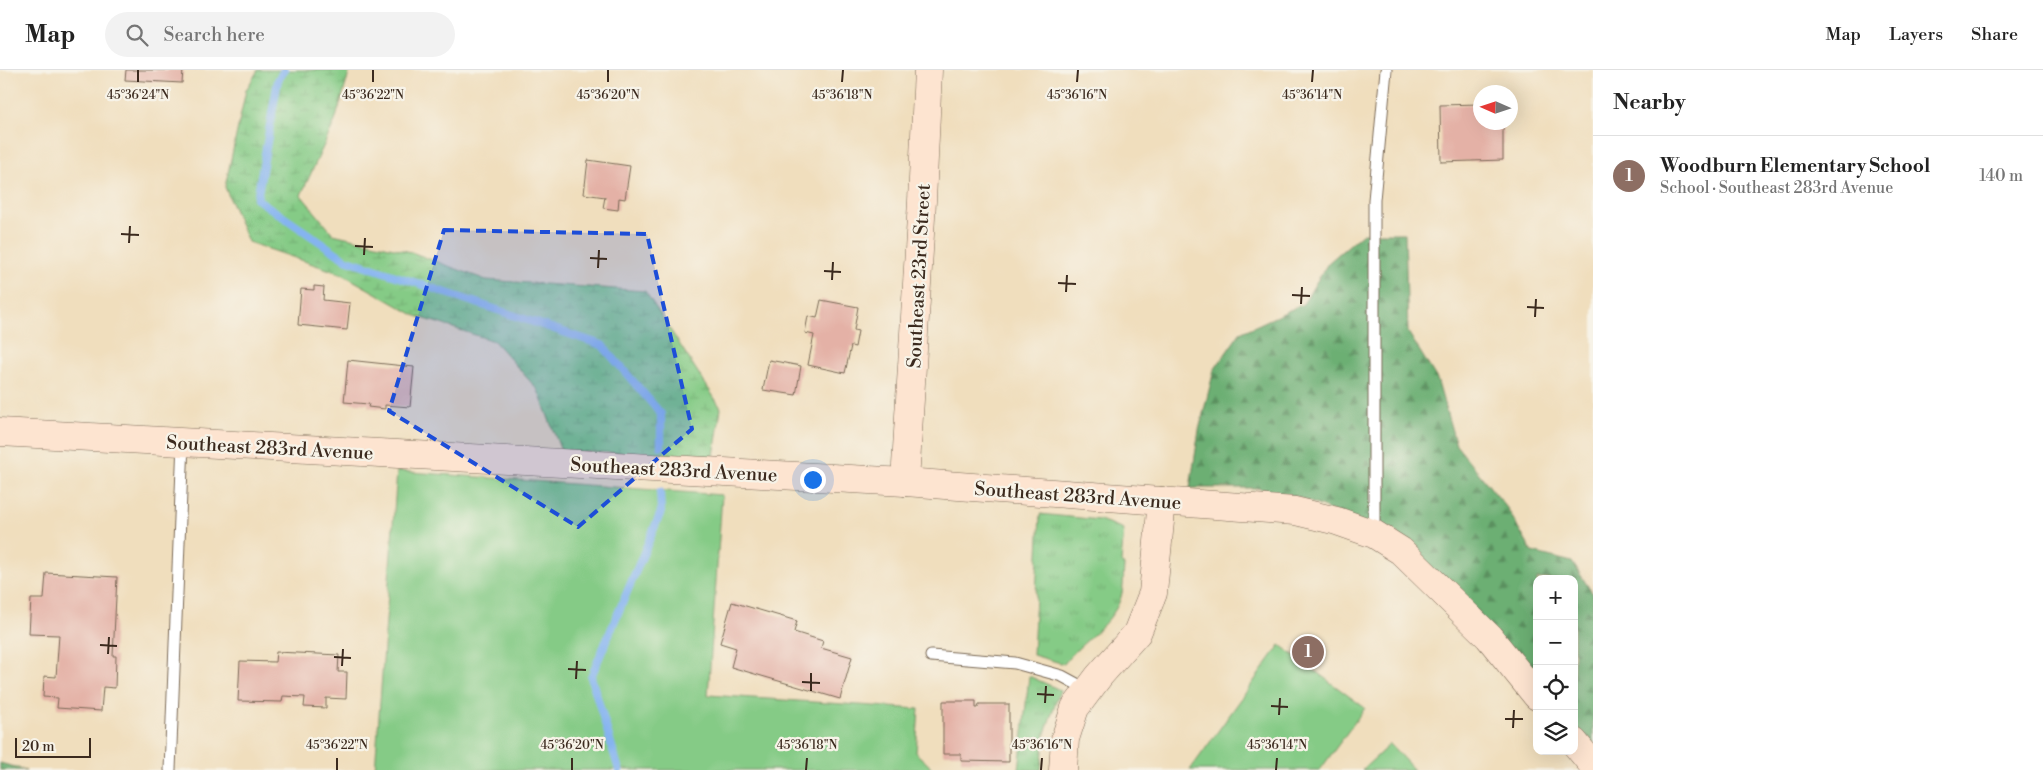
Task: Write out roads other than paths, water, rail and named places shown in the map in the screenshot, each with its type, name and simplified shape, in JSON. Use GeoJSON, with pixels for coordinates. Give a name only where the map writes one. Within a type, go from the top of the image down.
{"type":"FeatureCollection","features":[{"type":"Feature","properties":{"kind":"street","name":"Southeast 23rd Street"},"geometry":{"type":"LineString","coordinates":[[905,482],[928,70]]}},
{"type":"Feature","properties":{"kind":"street","name":"Southeast 283rd Avenue"},"geometry":{"type":"LineString","coordinates":[[0,432],[905,482],[1295,511],[1337,521],[1374,534],[1400,551],[1489,638],[1533,691]]}},
{"type":"Feature","properties":{"kind":"street"},"geometry":{"type":"LineString","coordinates":[[1063,770],[1065,739],[1075,708],[1137,633],[1153,593],[1162,501]]}},
{"type":"Feature","properties":{"kind":"street"},"geometry":{"type":"LineString","coordinates":[[1578,747],[1593,766]]}},
{"type":"Feature","properties":{"kind":"lane"},"geometry":{"type":"LineString","coordinates":[[1374,534],[1374,200],[1386,70]]}},
{"type":"Feature","properties":{"kind":"lane"},"geometry":{"type":"LineString","coordinates":[[170,770],[183,442]]}},
{"type":"Feature","properties":{"kind":"lane"},"geometry":{"type":"LineString","coordinates":[[931,656],[1015,663],[1062,676],[1088,690]]}},
{"type":"Feature","properties":{"kind":"waterway"},"geometry":{"type":"LineString","coordinates":[[284,70],[278,80],[257,199],[345,259],[602,345],[661,414],[661,446]]}},
{"type":"Feature","properties":{"kind":"waterway"},"geometry":{"type":"LineString","coordinates":[[619,770],[591,677],[661,512],[660,492]]}},
{"type":"Feature","properties":{"kind":"place","name":"Woodburn Elementary School"},"geometry":{"type":"Point","coordinates":[1308,652]}}]}
